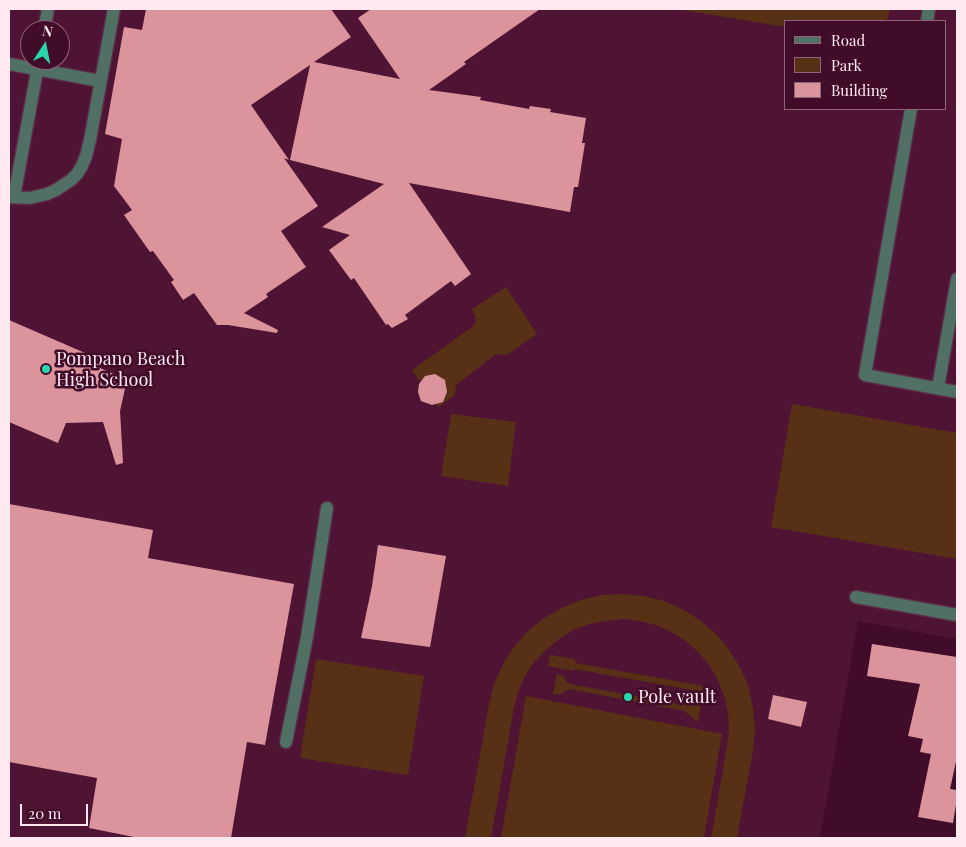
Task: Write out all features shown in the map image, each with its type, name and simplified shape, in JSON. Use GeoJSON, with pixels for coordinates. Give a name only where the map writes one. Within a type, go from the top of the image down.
{"type":"FeatureCollection","features":[{"type":"Feature","properties":{"kind":"street"},"geometry":{"type":"LineString","coordinates":[[37,70],[12,197],[30,198],[47,194],[64,185],[77,174],[86,156],[90,140],[114,9]]}},
{"type":"Feature","properties":{"kind":"street"},"geometry":{"type":"LineString","coordinates":[[57,70],[100,81]]}},
{"type":"Feature","properties":{"kind":"street"},"geometry":{"type":"LineString","coordinates":[[912,110],[865,375],[957,392]]}},
{"type":"Feature","properties":{"kind":"street"},"geometry":{"type":"LineString","coordinates":[[938,388],[957,279]]}},
{"type":"Feature","properties":{"kind":"street"},"geometry":{"type":"LineString","coordinates":[[286,742],[307,637],[327,508]]}},
{"type":"Feature","properties":{"kind":"street"},"geometry":{"type":"LineString","coordinates":[[856,597],[957,615]]}},
{"type":"Feature","properties":{"kind":"shaded area"},"geometry":{"type":"Polygon","coordinates":[[[9,9],[957,9],[957,639],[858,621],[820,838],[9,838],[9,9]]]}},
{"type":"Feature","properties":{"kind":"green space"},"geometry":{"type":"Polygon","coordinates":[[[677,9],[890,9],[887,20],[784,20],[784,27],[677,9]]]}},
{"type":"Feature","properties":{"kind":"green space"},"geometry":{"type":"Polygon","coordinates":[[[506,287],[537,334],[507,355],[496,354],[456,385],[455,395],[438,407],[412,370],[472,327],[476,322],[472,309],[506,287]]]}},
{"type":"Feature","properties":{"kind":"green space"},"geometry":{"type":"Polygon","coordinates":[[[792,404],[957,433],[957,559],[771,527],[792,404]]]}},
{"type":"Feature","properties":{"kind":"green space"},"geometry":{"type":"Polygon","coordinates":[[[451,414],[516,422],[508,486],[441,476],[451,414]]]}},
{"type":"Feature","properties":{"kind":"green space"},"geometry":{"type":"Polygon","coordinates":[[[602,595],[644,596],[664,601],[684,610],[717,635],[741,669],[749,688],[755,729],[737,838],[711,838],[729,729],[728,712],[718,680],[709,665],[686,641],[656,625],[623,619],[589,624],[573,630],[559,639],[534,662],[518,692],[514,708],[491,838],[465,838],[494,684],[503,664],[514,647],[528,631],[544,618],[562,608],[581,600],[602,595]]]}},
{"type":"Feature","properties":{"kind":"green space"},"geometry":{"type":"Polygon","coordinates":[[[550,655],[575,659],[575,663],[710,687],[709,693],[548,666],[550,655]]]}},
{"type":"Feature","properties":{"kind":"green space"},"geometry":{"type":"Polygon","coordinates":[[[316,659],[424,676],[408,775],[300,758],[316,659]]]}},
{"type":"Feature","properties":{"kind":"green space","name":"Pole vault"},"geometry":{"type":"Polygon","coordinates":[[[557,674],[563,676],[567,683],[570,684],[684,705],[702,699],[698,722],[684,711],[569,689],[559,695],[553,694],[557,674]]]}},
{"type":"Feature","properties":{"kind":"green space"},"geometry":{"type":"Polygon","coordinates":[[[526,696],[722,734],[704,838],[501,838],[526,696]]]}},
{"type":"Feature","properties":{"kind":"building"},"geometry":{"type":"Polygon","coordinates":[[[146,9],[331,9],[351,37],[314,62],[400,79],[358,18],[371,9],[540,9],[464,62],[466,64],[429,90],[481,97],[480,100],[529,109],[530,106],[551,109],[550,112],[586,118],[582,143],[585,143],[578,187],[574,187],[570,212],[409,183],[471,274],[455,286],[451,281],[405,315],[408,319],[392,328],[388,324],[386,325],[354,278],[351,280],[329,250],[350,235],[322,227],[384,184],[290,160],[310,65],[251,105],[289,160],[284,158],[318,206],[281,231],[306,267],[266,294],[268,297],[244,313],[278,330],[277,333],[217,325],[194,293],[183,300],[171,282],[174,280],[153,251],[150,252],[124,215],[132,210],[114,186],[122,139],[105,134],[124,27],[142,30],[146,9]]]}},
{"type":"Feature","properties":{"kind":"building"},"geometry":{"type":"Polygon","coordinates":[[[9,320],[92,356],[89,363],[127,380],[120,411],[123,463],[116,465],[103,422],[66,423],[58,443],[9,422],[9,320]]]}},
{"type":"Feature","properties":{"kind":"building"},"geometry":{"type":"Polygon","coordinates":[[[435,374],[445,380],[447,392],[443,402],[432,405],[421,401],[418,392],[419,384],[425,376],[435,374]]]}},
{"type":"Feature","properties":{"kind":"building"},"geometry":{"type":"Polygon","coordinates":[[[9,504],[153,530],[148,558],[294,584],[265,745],[247,742],[231,838],[139,838],[89,828],[97,778],[9,762],[9,504]]]}},
{"type":"Feature","properties":{"kind":"building"},"geometry":{"type":"Polygon","coordinates":[[[378,545],[446,556],[430,647],[361,638],[378,545]]]}},
{"type":"Feature","properties":{"kind":"building"},"geometry":{"type":"Polygon","coordinates":[[[872,644],[957,657],[957,757],[950,789],[957,790],[953,823],[918,817],[931,754],[920,752],[923,739],[908,736],[920,684],[867,676],[872,644]]]}},
{"type":"Feature","properties":{"kind":"building"},"geometry":{"type":"Polygon","coordinates":[[[773,695],[807,702],[801,727],[768,719],[773,695]]]}},
{"type":"Feature","properties":{"kind":"place","name":"Pompano Beach High School"},"geometry":{"type":"Point","coordinates":[46,369]}},
{"type":"Feature","properties":{"kind":"place","name":"Pole vault"},"geometry":{"type":"Point","coordinates":[628,697]}}]}
